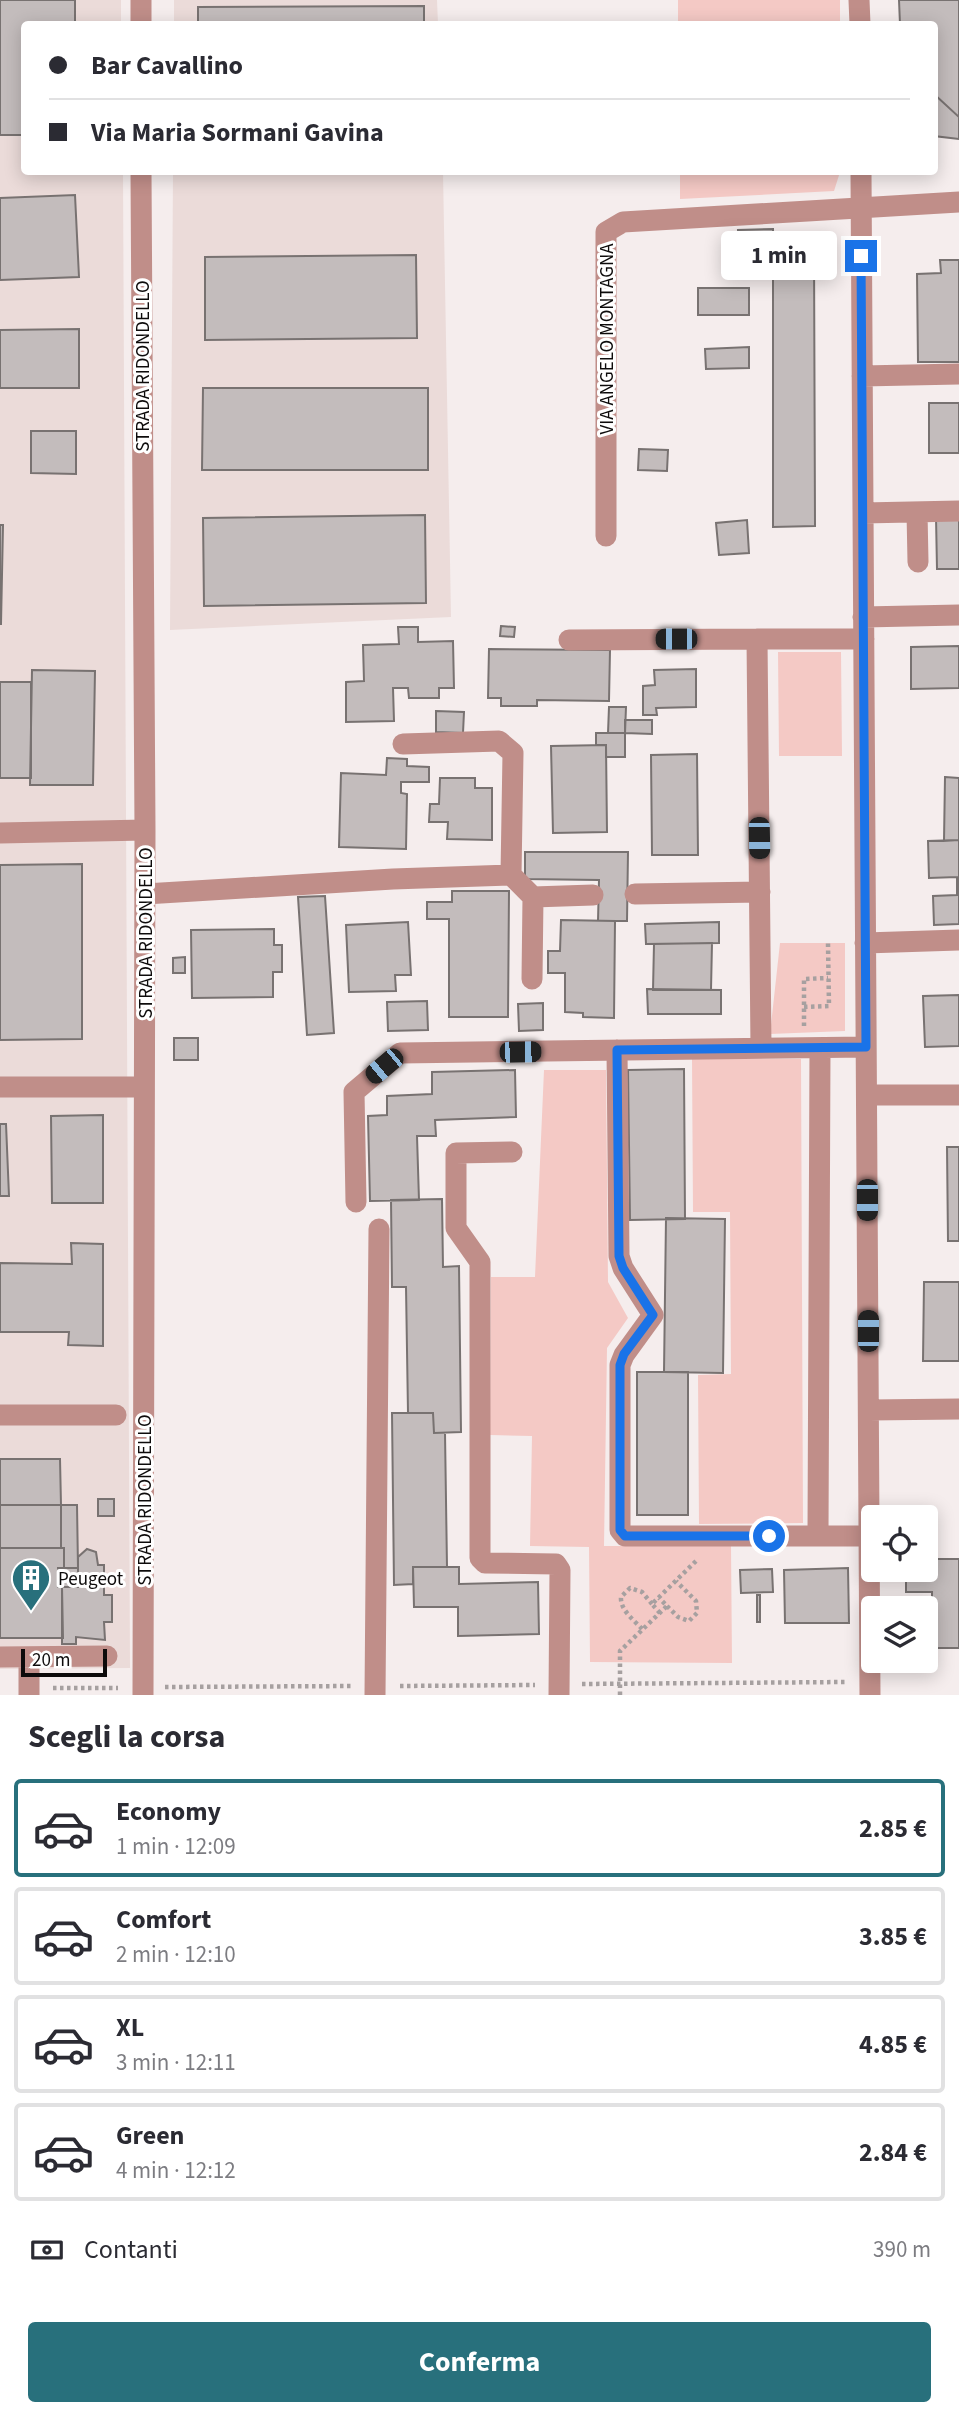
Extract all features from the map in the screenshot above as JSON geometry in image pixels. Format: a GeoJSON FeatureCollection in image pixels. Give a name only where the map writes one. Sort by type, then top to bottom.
{"type":"FeatureCollection","features":[{"type":"Feature","properties":{"kind":"street"},"geometry":{"type":"LineString","coordinates":[[141,0],[141,21]]}},
{"type":"Feature","properties":{"kind":"street"},"geometry":{"type":"LineString","coordinates":[[859,0],[860,21]]}},
{"type":"Feature","properties":{"kind":"street","name":"STRADA RIDONDELLO"},"geometry":{"type":"LineString","coordinates":[[141,175],[145,830],[144,1691]]}},
{"type":"Feature","properties":{"kind":"street"},"geometry":{"type":"LineString","coordinates":[[861,175],[870,1505]]}},
{"type":"Feature","properties":{"kind":"street"},"geometry":{"type":"LineString","coordinates":[[861,208],[959,202]]}},
{"type":"Feature","properties":{"kind":"street","name":"VIA ANGELO MONTAGNA"},"geometry":{"type":"LineString","coordinates":[[606,536],[606,232],[623,222],[861,208]]}},
{"type":"Feature","properties":{"kind":"street"},"geometry":{"type":"LineString","coordinates":[[862,376],[959,374]]}},
{"type":"Feature","properties":{"kind":"street"},"geometry":{"type":"LineString","coordinates":[[863,513],[959,511]]}},
{"type":"Feature","properties":{"kind":"street"},"geometry":{"type":"LineString","coordinates":[[917,512],[918,562]]}},
{"type":"Feature","properties":{"kind":"street"},"geometry":{"type":"LineString","coordinates":[[863,617],[959,615]]}},
{"type":"Feature","properties":{"kind":"street"},"geometry":{"type":"LineString","coordinates":[[757,639],[761,1048]]}},
{"type":"Feature","properties":{"kind":"street"},"geometry":{"type":"LineString","coordinates":[[569,640],[864,639]]}},
{"type":"Feature","properties":{"kind":"street"},"geometry":{"type":"LineString","coordinates":[[403,744],[499,741],[513,753],[511,875],[533,897],[532,979]]}},
{"type":"Feature","properties":{"kind":"street"},"geometry":{"type":"LineString","coordinates":[[0,833],[145,830]]}},
{"type":"Feature","properties":{"kind":"street"},"geometry":{"type":"LineString","coordinates":[[145,894],[393,879],[511,875]]}},
{"type":"Feature","properties":{"kind":"street"},"geometry":{"type":"LineString","coordinates":[[635,894],[760,892]]}},
{"type":"Feature","properties":{"kind":"street"},"geometry":{"type":"LineString","coordinates":[[533,897],[593,895]]}},
{"type":"Feature","properties":{"kind":"street"},"geometry":{"type":"LineString","coordinates":[[866,943],[959,940]]}},
{"type":"Feature","properties":{"kind":"street"},"geometry":{"type":"LineString","coordinates":[[355,1202],[354,1092],[400,1053],[866,1047]]}},
{"type":"Feature","properties":{"kind":"street"},"geometry":{"type":"LineString","coordinates":[[812,1048],[818,1536]]}},
{"type":"Feature","properties":{"kind":"street"},"geometry":{"type":"LineString","coordinates":[[617,1050],[619,1256],[623,1268],[653,1315],[624,1354],[620,1365],[620,1530],[625,1536],[861,1536]]}},
{"type":"Feature","properties":{"kind":"street"},"geometry":{"type":"LineString","coordinates":[[0,1087],[144,1087]]}},
{"type":"Feature","properties":{"kind":"street"},"geometry":{"type":"LineString","coordinates":[[867,1095],[959,1096]]}},
{"type":"Feature","properties":{"kind":"street"},"geometry":{"type":"LineString","coordinates":[[512,1152],[456,1153],[456,1228],[480,1262],[480,1558],[485,1563],[556,1564],[560,1570],[559,1690]]}},
{"type":"Feature","properties":{"kind":"street"},"geometry":{"type":"LineString","coordinates":[[375,1690],[379,1230]]}},
{"type":"Feature","properties":{"kind":"street"},"geometry":{"type":"LineString","coordinates":[[869,1410],[959,1409]]}},
{"type":"Feature","properties":{"kind":"street"},"geometry":{"type":"LineString","coordinates":[[0,1415],[116,1415]]}},
{"type":"Feature","properties":{"kind":"street"},"geometry":{"type":"LineString","coordinates":[[870,1582],[870,1688]]}},
{"type":"Feature","properties":{"kind":"street"},"geometry":{"type":"LineString","coordinates":[[0,1657],[107,1656]]}},
{"type":"Feature","properties":{"kind":"street"},"geometry":{"type":"LineString","coordinates":[[29,1657],[29,1692]]}},
{"type":"Feature","properties":{"kind":"path"},"geometry":{"type":"LineString","coordinates":[[804,1007],[830,1006],[828,943]]}},
{"type":"Feature","properties":{"kind":"path"},"geometry":{"type":"LineString","coordinates":[[812,1048],[804,1007],[804,979],[828,978]]}},
{"type":"Feature","properties":{"kind":"path"},"geometry":{"type":"LineString","coordinates":[[652,1604],[696,1561],[695,1536]]}},
{"type":"Feature","properties":{"kind":"path"},"geometry":{"type":"LineString","coordinates":[[659,1598],[683,1620],[689,1621],[697,1613],[696,1601],[676,1581]]}},
{"type":"Feature","properties":{"kind":"path"},"geometry":{"type":"LineString","coordinates":[[642,1629],[621,1603],[624,1591],[637,1589],[660,1613]]}},
{"type":"Feature","properties":{"kind":"path"},"geometry":{"type":"LineString","coordinates":[[620,1695],[620,1651],[667,1606]]}},
{"type":"Feature","properties":{"kind":"path"},"geometry":{"type":"LineString","coordinates":[[29,1692],[559,1690],[620,1684],[870,1688]]}},
{"type":"Feature","properties":{"kind":"shaded area"},"geometry":{"type":"Polygon","coordinates":[[[0,0],[121,0],[121,21],[21,21],[21,175],[123,175],[130,1668],[0,1669],[0,0]]]}},
{"type":"Feature","properties":{"kind":"shaded area"},"geometry":{"type":"Polygon","coordinates":[[[174,0],[437,0],[438,21],[174,21],[174,0]]]}},
{"type":"Feature","properties":{"kind":"shaded area"},"geometry":{"type":"Polygon","coordinates":[[[678,0],[840,0],[840,21],[678,21],[678,0]]]}},
{"type":"Feature","properties":{"kind":"shaded area"},"geometry":{"type":"Polygon","coordinates":[[[173,175],[443,175],[451,617],[170,630],[173,175]]]}},
{"type":"Feature","properties":{"kind":"shaded area"},"geometry":{"type":"Polygon","coordinates":[[[680,175],[839,175],[834,191],[680,199],[680,175]]]}},
{"type":"Feature","properties":{"kind":"shaded area"},"geometry":{"type":"Polygon","coordinates":[[[778,652],[841,652],[842,756],[779,756],[778,652]]]}},
{"type":"Feature","properties":{"kind":"shaded area"},"geometry":{"type":"Polygon","coordinates":[[[780,943],[845,943],[845,1031],[770,1034],[780,943]]]}},
{"type":"Feature","properties":{"kind":"shaded area"},"geometry":{"type":"Polygon","coordinates":[[[692,1059],[801,1059],[803,1523],[699,1524],[698,1375],[731,1374],[730,1212],[693,1212],[692,1059]]]}},
{"type":"Feature","properties":{"kind":"shaded area"},"geometry":{"type":"Polygon","coordinates":[[[544,1070],[606,1070],[608,1282],[628,1318],[607,1348],[604,1546],[731,1546],[732,1663],[590,1662],[589,1547],[530,1546],[532,1436],[490,1435],[491,1277],[535,1277],[544,1070]]]}},
{"type":"Feature","properties":{"kind":"building"},"geometry":{"type":"Polygon","coordinates":[[[0,0],[75,0],[75,21],[21,21],[21,135],[0,135],[0,0]]]}},
{"type":"Feature","properties":{"kind":"building"},"geometry":{"type":"Polygon","coordinates":[[[899,0],[959,0],[959,117],[938,98],[938,21],[900,21],[899,0]]]}},
{"type":"Feature","properties":{"kind":"building"},"geometry":{"type":"Polygon","coordinates":[[[424,6],[424,21],[198,21],[198,7],[424,6]]]}},
{"type":"Feature","properties":{"kind":"building"},"geometry":{"type":"Polygon","coordinates":[[[938,98],[959,117],[959,139],[938,136],[938,98]]]}},
{"type":"Feature","properties":{"kind":"building"},"geometry":{"type":"Polygon","coordinates":[[[75,195],[79,277],[0,280],[0,198],[75,195]]]}},
{"type":"Feature","properties":{"kind":"building"},"geometry":{"type":"Polygon","coordinates":[[[773,229],[773,248],[739,249],[738,230],[773,229]]]}},
{"type":"Feature","properties":{"kind":"building"},"geometry":{"type":"Polygon","coordinates":[[[773,248],[814,248],[815,526],[773,527],[773,248]]]}},
{"type":"Feature","properties":{"kind":"building"},"geometry":{"type":"Polygon","coordinates":[[[416,255],[417,338],[205,340],[205,257],[416,255]]]}},
{"type":"Feature","properties":{"kind":"building"},"geometry":{"type":"Polygon","coordinates":[[[940,260],[959,260],[959,362],[918,362],[917,274],[941,273],[940,260]]]}},
{"type":"Feature","properties":{"kind":"building"},"geometry":{"type":"Polygon","coordinates":[[[698,288],[749,288],[749,315],[698,315],[698,288]]]}},
{"type":"Feature","properties":{"kind":"building"},"geometry":{"type":"Polygon","coordinates":[[[79,329],[79,388],[0,388],[0,330],[79,329]]]}},
{"type":"Feature","properties":{"kind":"building"},"geometry":{"type":"Polygon","coordinates":[[[749,347],[749,368],[706,369],[705,349],[749,347]]]}},
{"type":"Feature","properties":{"kind":"building"},"geometry":{"type":"Polygon","coordinates":[[[203,388],[428,388],[428,470],[202,470],[203,388]]]}},
{"type":"Feature","properties":{"kind":"building"},"geometry":{"type":"Polygon","coordinates":[[[929,403],[959,403],[959,453],[929,453],[929,403]]]}},
{"type":"Feature","properties":{"kind":"building"},"geometry":{"type":"Polygon","coordinates":[[[31,431],[76,431],[76,474],[31,473],[31,431]]]}},
{"type":"Feature","properties":{"kind":"building"},"geometry":{"type":"Polygon","coordinates":[[[639,449],[668,450],[667,471],[638,470],[639,449]]]}},
{"type":"Feature","properties":{"kind":"building"},"geometry":{"type":"Polygon","coordinates":[[[425,515],[426,603],[204,606],[203,518],[425,515]]]}},
{"type":"Feature","properties":{"kind":"building"},"geometry":{"type":"Polygon","coordinates":[[[936,517],[959,517],[959,569],[937,569],[936,517]]]}},
{"type":"Feature","properties":{"kind":"building"},"geometry":{"type":"Polygon","coordinates":[[[747,520],[749,553],[719,555],[716,523],[747,520]]]}},
{"type":"Feature","properties":{"kind":"building"},"geometry":{"type":"Polygon","coordinates":[[[0,525],[3,525],[1,624],[0,624],[0,525]]]}},
{"type":"Feature","properties":{"kind":"building"},"geometry":{"type":"Polygon","coordinates":[[[501,626],[515,627],[514,637],[500,636],[501,626]]]}},
{"type":"Feature","properties":{"kind":"building"},"geometry":{"type":"Polygon","coordinates":[[[398,627],[418,627],[418,642],[453,641],[454,688],[439,688],[439,698],[409,698],[408,688],[393,688],[394,721],[346,722],[346,682],[364,681],[363,645],[399,644],[398,627]]]}},
{"type":"Feature","properties":{"kind":"building"},"geometry":{"type":"Polygon","coordinates":[[[959,646],[959,688],[911,689],[911,647],[959,646]]]}},
{"type":"Feature","properties":{"kind":"building"},"geometry":{"type":"Polygon","coordinates":[[[489,649],[610,650],[609,701],[537,700],[537,706],[501,706],[501,698],[488,698],[489,649]]]}},
{"type":"Feature","properties":{"kind":"building"},"geometry":{"type":"Polygon","coordinates":[[[696,669],[696,707],[656,708],[657,715],[643,715],[643,686],[655,685],[654,670],[696,669]]]}},
{"type":"Feature","properties":{"kind":"building"},"geometry":{"type":"Polygon","coordinates":[[[32,670],[95,671],[93,785],[30,785],[32,670]]]}},
{"type":"Feature","properties":{"kind":"building"},"geometry":{"type":"Polygon","coordinates":[[[0,682],[31,682],[31,778],[0,778],[0,682]]]}},
{"type":"Feature","properties":{"kind":"building"},"geometry":{"type":"Polygon","coordinates":[[[609,707],[626,707],[625,733],[608,733],[609,707]]]}},
{"type":"Feature","properties":{"kind":"building"},"geometry":{"type":"Polygon","coordinates":[[[436,711],[464,712],[463,733],[436,732],[436,711]]]}},
{"type":"Feature","properties":{"kind":"building"},"geometry":{"type":"Polygon","coordinates":[[[625,720],[652,720],[652,734],[625,733],[625,720]]]}},
{"type":"Feature","properties":{"kind":"building"},"geometry":{"type":"Polygon","coordinates":[[[596,733],[625,733],[625,757],[606,757],[606,745],[596,745],[596,733]]]}},
{"type":"Feature","properties":{"kind":"building"},"geometry":{"type":"Polygon","coordinates":[[[606,745],[607,832],[553,833],[551,746],[606,745]]]}},
{"type":"Feature","properties":{"kind":"building"},"geometry":{"type":"Polygon","coordinates":[[[697,754],[698,855],[652,855],[651,755],[697,754]]]}},
{"type":"Feature","properties":{"kind":"building"},"geometry":{"type":"Polygon","coordinates":[[[387,758],[407,759],[407,766],[429,767],[429,782],[401,782],[401,793],[407,794],[406,849],[339,847],[341,773],[386,775],[387,758]]]}},
{"type":"Feature","properties":{"kind":"building"},"geometry":{"type":"Polygon","coordinates":[[[945,777],[959,778],[959,840],[944,841],[945,777]]]}},
{"type":"Feature","properties":{"kind":"building"},"geometry":{"type":"Polygon","coordinates":[[[440,778],[475,778],[475,788],[492,788],[492,840],[447,839],[448,822],[429,822],[430,804],[439,804],[440,778]]]}},
{"type":"Feature","properties":{"kind":"building"},"geometry":{"type":"Polygon","coordinates":[[[959,840],[959,924],[934,925],[933,896],[957,895],[957,877],[929,878],[928,841],[959,840]]]}},
{"type":"Feature","properties":{"kind":"building"},"geometry":{"type":"Polygon","coordinates":[[[525,852],[628,852],[627,921],[598,921],[599,880],[525,879],[525,852]]]}},
{"type":"Feature","properties":{"kind":"building"},"geometry":{"type":"Polygon","coordinates":[[[82,864],[82,1039],[0,1040],[0,865],[82,864]]]}},
{"type":"Feature","properties":{"kind":"building"},"geometry":{"type":"Polygon","coordinates":[[[452,891],[509,891],[508,1017],[449,1017],[449,919],[427,919],[427,902],[452,902],[452,891]]]}},
{"type":"Feature","properties":{"kind":"building"},"geometry":{"type":"Polygon","coordinates":[[[325,896],[334,1033],[307,1035],[298,897],[325,896]]]}},
{"type":"Feature","properties":{"kind":"building"},"geometry":{"type":"Polygon","coordinates":[[[561,920],[615,921],[614,1018],[583,1017],[583,1013],[565,1012],[565,973],[548,973],[548,951],[560,951],[561,920]]]}},
{"type":"Feature","properties":{"kind":"building"},"geometry":{"type":"Polygon","coordinates":[[[408,922],[411,975],[395,975],[396,991],[349,992],[346,925],[408,922]]]}},
{"type":"Feature","properties":{"kind":"building"},"geometry":{"type":"Polygon","coordinates":[[[719,922],[719,943],[646,944],[645,924],[719,922]]]}},
{"type":"Feature","properties":{"kind":"building"},"geometry":{"type":"Polygon","coordinates":[[[274,929],[274,945],[282,945],[282,972],[273,972],[273,997],[192,998],[191,930],[274,929]]]}},
{"type":"Feature","properties":{"kind":"building"},"geometry":{"type":"Polygon","coordinates":[[[712,943],[711,990],[653,990],[654,944],[712,943]]]}},
{"type":"Feature","properties":{"kind":"building"},"geometry":{"type":"Polygon","coordinates":[[[185,957],[185,973],[173,973],[173,958],[185,957]]]}},
{"type":"Feature","properties":{"kind":"building"},"geometry":{"type":"Polygon","coordinates":[[[647,989],[721,990],[721,1014],[648,1014],[647,989]]]}},
{"type":"Feature","properties":{"kind":"building"},"geometry":{"type":"Polygon","coordinates":[[[959,995],[959,1046],[925,1047],[923,996],[959,995]]]}},
{"type":"Feature","properties":{"kind":"building"},"geometry":{"type":"Polygon","coordinates":[[[427,1001],[428,1030],[388,1031],[387,1002],[427,1001]]]}},
{"type":"Feature","properties":{"kind":"building"},"geometry":{"type":"Polygon","coordinates":[[[543,1003],[543,1030],[519,1031],[518,1004],[543,1003]]]}},
{"type":"Feature","properties":{"kind":"building"},"geometry":{"type":"Polygon","coordinates":[[[174,1038],[198,1038],[198,1060],[174,1060],[174,1038]]]}},
{"type":"Feature","properties":{"kind":"building"},"geometry":{"type":"Polygon","coordinates":[[[684,1069],[685,1219],[630,1220],[628,1070],[684,1069]]]}},
{"type":"Feature","properties":{"kind":"building"},"geometry":{"type":"Polygon","coordinates":[[[515,1070],[516,1117],[435,1120],[436,1136],[417,1136],[419,1200],[370,1201],[368,1116],[387,1115],[387,1096],[432,1094],[432,1072],[515,1070]]]}},
{"type":"Feature","properties":{"kind":"building"},"geometry":{"type":"Polygon","coordinates":[[[103,1115],[103,1203],[52,1203],[51,1116],[103,1115]]]}},
{"type":"Feature","properties":{"kind":"building"},"geometry":{"type":"Polygon","coordinates":[[[0,1124],[6,1124],[9,1196],[0,1196],[0,1124]]]}},
{"type":"Feature","properties":{"kind":"building"},"geometry":{"type":"Polygon","coordinates":[[[947,1147],[959,1147],[959,1241],[948,1241],[947,1147]]]}},
{"type":"Feature","properties":{"kind":"building"},"geometry":{"type":"Polygon","coordinates":[[[442,1199],[443,1267],[459,1266],[461,1432],[434,1433],[433,1413],[408,1413],[406,1287],[392,1287],[391,1200],[442,1199]]]}},
{"type":"Feature","properties":{"kind":"building"},"geometry":{"type":"Polygon","coordinates":[[[666,1218],[725,1219],[723,1373],[664,1372],[666,1218]]]}},
{"type":"Feature","properties":{"kind":"building"},"geometry":{"type":"Polygon","coordinates":[[[71,1243],[103,1244],[103,1346],[68,1345],[69,1332],[0,1332],[0,1263],[72,1264],[71,1243]]]}},
{"type":"Feature","properties":{"kind":"building"},"geometry":{"type":"Polygon","coordinates":[[[924,1282],[959,1282],[959,1361],[923,1361],[924,1282]]]}},
{"type":"Feature","properties":{"kind":"building"},"geometry":{"type":"Polygon","coordinates":[[[637,1372],[688,1372],[688,1515],[637,1515],[637,1372]]]}},
{"type":"Feature","properties":{"kind":"building"},"geometry":{"type":"Polygon","coordinates":[[[392,1413],[433,1413],[434,1433],[445,1433],[447,1567],[413,1567],[413,1584],[394,1585],[392,1413]]]}},
{"type":"Feature","properties":{"kind":"building"},"geometry":{"type":"Polygon","coordinates":[[[0,1459],[60,1459],[61,1505],[0,1505],[0,1459]]]}},
{"type":"Feature","properties":{"kind":"building"},"geometry":{"type":"Polygon","coordinates":[[[98,1499],[114,1499],[114,1516],[98,1516],[98,1499]]]}},
{"type":"Feature","properties":{"kind":"building"},"geometry":{"type":"Polygon","coordinates":[[[0,1505],[61,1505],[61,1548],[0,1548],[0,1505]]]}},
{"type":"Feature","properties":{"kind":"building"},"geometry":{"type":"Polygon","coordinates":[[[61,1505],[77,1505],[78,1568],[64,1568],[61,1505]]]}},
{"type":"Feature","properties":{"kind":"building","name":"Peugeot"},"geometry":{"type":"Polygon","coordinates":[[[0,1548],[64,1548],[64,1568],[58,1568],[58,1587],[62,1587],[63,1638],[0,1638],[0,1548]]]}},
{"type":"Feature","properties":{"kind":"building"},"geometry":{"type":"Polygon","coordinates":[[[87,1549],[96,1552],[98,1565],[104,1565],[104,1595],[112,1595],[112,1622],[104,1622],[105,1640],[76,1637],[76,1644],[62,1644],[62,1587],[78,1587],[78,1557],[87,1549]]]}},
{"type":"Feature","properties":{"kind":"building"},"geometry":{"type":"Polygon","coordinates":[[[938,1559],[959,1559],[959,1648],[938,1648],[938,1596],[932,1596],[932,1592],[906,1592],[906,1582],[938,1582],[938,1559]]]}},
{"type":"Feature","properties":{"kind":"building"},"geometry":{"type":"Polygon","coordinates":[[[413,1567],[459,1567],[459,1584],[538,1582],[539,1634],[458,1636],[458,1607],[414,1607],[413,1567]]]}},
{"type":"Feature","properties":{"kind":"building"},"geometry":{"type":"Polygon","coordinates":[[[58,1568],[78,1568],[78,1587],[58,1587],[58,1568]]]}},
{"type":"Feature","properties":{"kind":"building"},"geometry":{"type":"Polygon","coordinates":[[[848,1568],[849,1623],[785,1623],[784,1570],[848,1568]]]}},
{"type":"Feature","properties":{"kind":"building"},"geometry":{"type":"Polygon","coordinates":[[[772,1569],[773,1592],[741,1593],[740,1570],[772,1569]]]}},
{"type":"Feature","properties":{"kind":"building"},"geometry":{"type":"Polygon","coordinates":[[[757,1595],[760,1595],[760,1622],[757,1622],[757,1595]]]}},
{"type":"Feature","properties":{"kind":"place","name":"Peugeot"},"geometry":{"type":"Point","coordinates":[31,1612]}},
{"type":"Feature","properties":{"kind":"route"},"geometry":{"type":"LineString","coordinates":[[769,1536],[625,1536],[620,1530],[620,1365],[624,1354],[653,1315],[623,1268],[619,1256],[617,1050],[866,1047],[861,256]]}}]}
